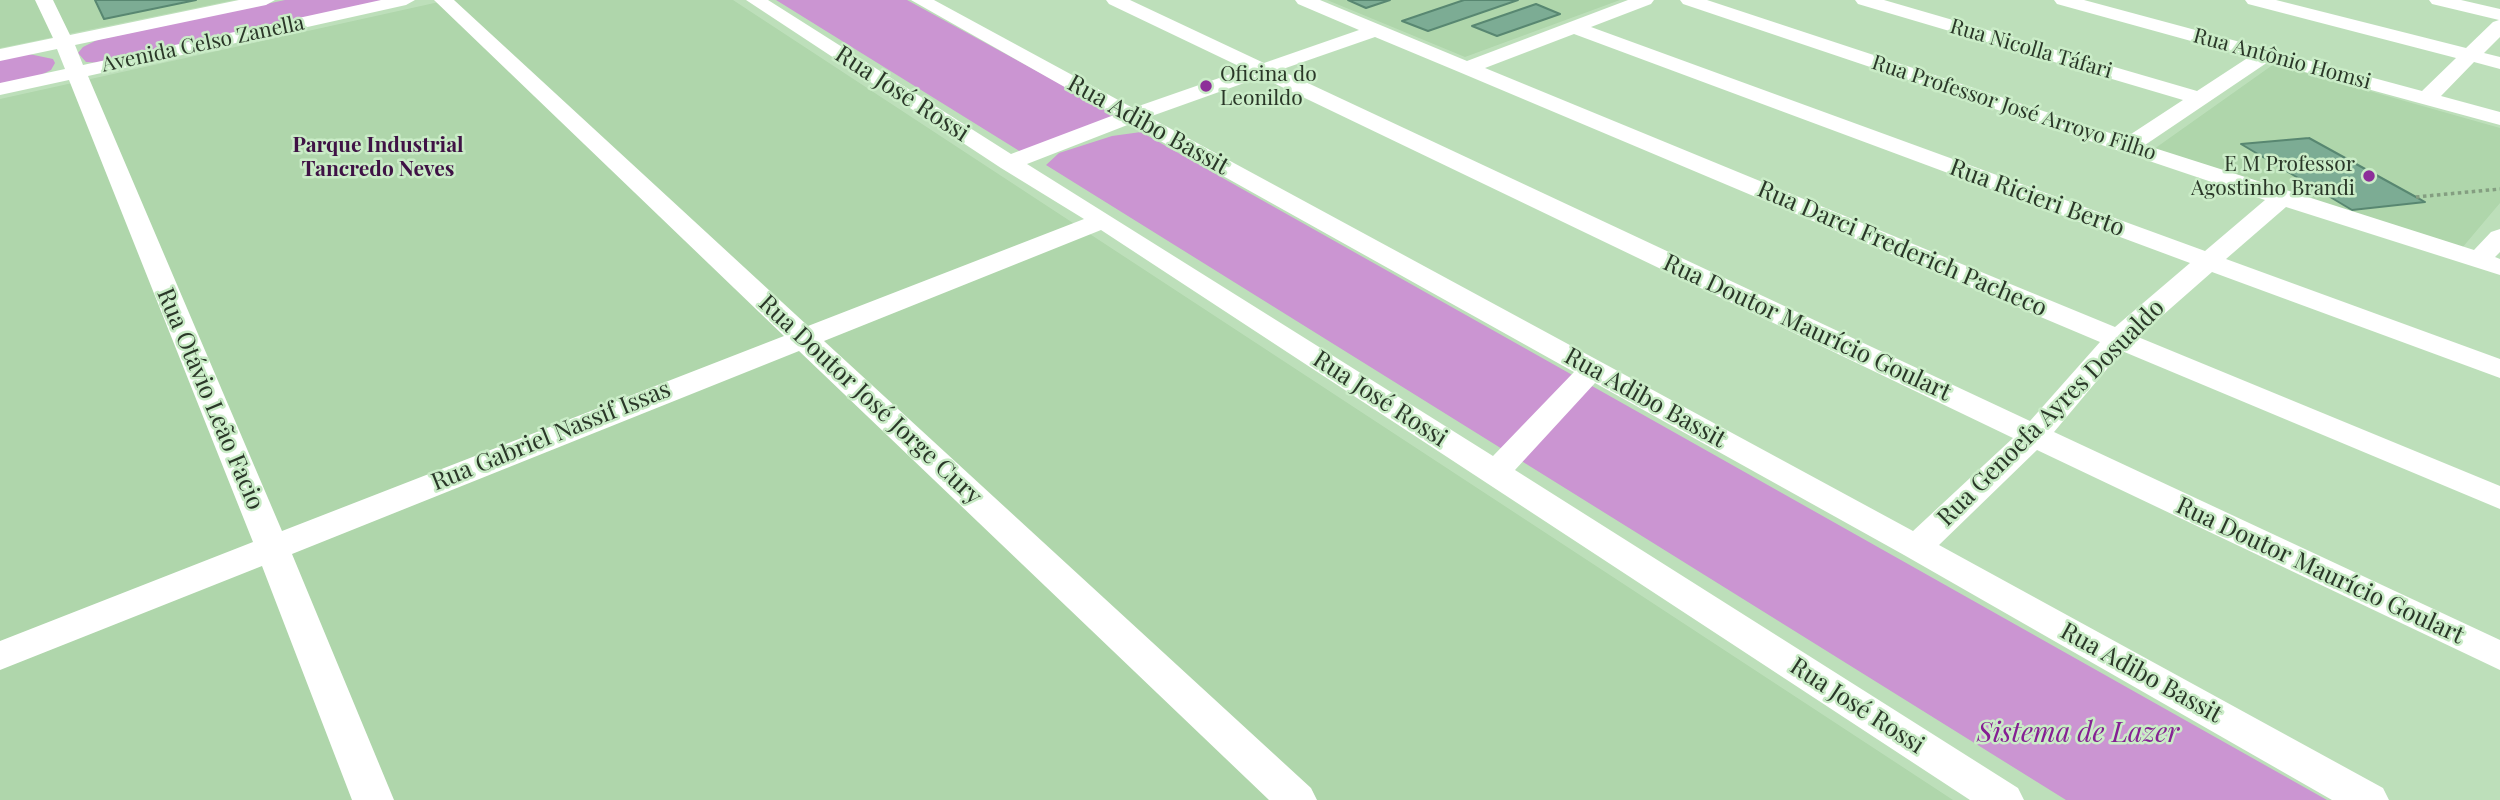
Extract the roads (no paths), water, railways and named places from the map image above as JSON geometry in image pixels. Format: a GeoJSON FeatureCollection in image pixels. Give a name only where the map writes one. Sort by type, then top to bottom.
{"type":"FeatureCollection","features":[{"type":"Feature","properties":{"kind":"street","name":"Rua Otávio Leão Facio"},"geometry":{"type":"LineString","coordinates":[[44,0],[64,42],[272,547],[373,800]]}},
{"type":"Feature","properties":{"kind":"street","name":"Avenida Celso Zanella"},"geometry":{"type":"LineString","coordinates":[[0,55],[266,0]]}},
{"type":"Feature","properties":{"kind":"street","name":"Avenida Celso Zanella"},"geometry":{"type":"LineString","coordinates":[[0,89],[407,0]]}},
{"type":"Feature","properties":{"kind":"street","name":"Rua Doutor José Jorge Cury"},"geometry":{"type":"LineString","coordinates":[[443,0],[1296,800]]}},
{"type":"Feature","properties":{"kind":"street","name":"Rua José Rossi"},"geometry":{"type":"LineString","coordinates":[[755,0],[2003,800]]}},
{"type":"Feature","properties":{"kind":"street","name":"Rua Adibo Bassit"},"geometry":{"type":"LineString","coordinates":[[920,0],[1916,547],[2368,800]]}},
{"type":"Feature","properties":{"kind":"street","name":"Rua Doutor Maurício Goulart"},"geometry":{"type":"LineString","coordinates":[[1115,0],[2500,656]]}},
{"type":"Feature","properties":{"kind":"street","name":"Rua Darci Frederich Pacheco"},"geometry":{"type":"LineString","coordinates":[[1304,0],[2500,498]]}},
{"type":"Feature","properties":{"kind":"street"},"geometry":{"type":"LineString","coordinates":[[1466,68],[1645,0]]}},
{"type":"Feature","properties":{"kind":"street","name":"Rua Professor José Arroyo Filho"},"geometry":{"type":"LineString","coordinates":[[1689,0],[2283,198],[2490,263]]}},
{"type":"Feature","properties":{"kind":"street","name":"Rua Nicolla Táfari"},"geometry":{"type":"LineString","coordinates":[[1864,0],[2199,98]]}},
{"type":"Feature","properties":{"kind":"street","name":"Rua Antônio Homsi"},"geometry":{"type":"LineString","coordinates":[[2063,0],[2500,119]]}},
{"type":"Feature","properties":{"kind":"street"},"geometry":{"type":"LineString","coordinates":[[2254,0],[2500,62]]}},
{"type":"Feature","properties":{"kind":"street"},"geometry":{"type":"LineString","coordinates":[[2438,0],[2500,15]]}},
{"type":"Feature","properties":{"kind":"street"},"geometry":{"type":"LineString","coordinates":[[2427,98],[2500,26]]}},
{"type":"Feature","properties":{"kind":"street","name":"Rua Ricieri Berto"},"geometry":{"type":"LineString","coordinates":[[1574,27],[2500,369]]}},
{"type":"Feature","properties":{"kind":"street"},"geometry":{"type":"LineString","coordinates":[[1009,163],[1131,116],[1376,30]]}},
{"type":"Feature","properties":{"kind":"street"},"geometry":{"type":"LineString","coordinates":[[2128,146],[2265,55]]}},
{"type":"Feature","properties":{"kind":"street","name":"Rua Genoefa Ayres Dosualdo"},"geometry":{"type":"LineString","coordinates":[[1916,547],[2034,435],[2118,339],[2283,198]]}},
{"type":"Feature","properties":{"kind":"street","name":"Rua Gabriel Nassif Issas"},"geometry":{"type":"LineString","coordinates":[[0,656],[1102,220]]}},
{"type":"Feature","properties":{"kind":"street"},"geometry":{"type":"LineString","coordinates":[[2490,263],[2500,237]]}},
{"type":"Feature","properties":{"kind":"street"},"geometry":{"type":"LineString","coordinates":[[1494,472],[1592,370]]}},
{"type":"Feature","properties":{"kind":"place","name":"Oficina do Leonildo"},"geometry":{"type":"Point","coordinates":[1206,86]}},
{"type":"Feature","properties":{"kind":"place","name":"E M Professor Agostinho Brandi"},"geometry":{"type":"Point","coordinates":[2369,176]}},
{"type":"Feature","properties":{"kind":"district","name":"Parque Industrial Tancredo Neves"},"geometry":{"type":"Point","coordinates":[378,157]}},
{"type":"Feature","properties":{"kind":"park label","name":"Sistema de Lazer"},"geometry":{"type":"Point","coordinates":[2078,733]}}]}
